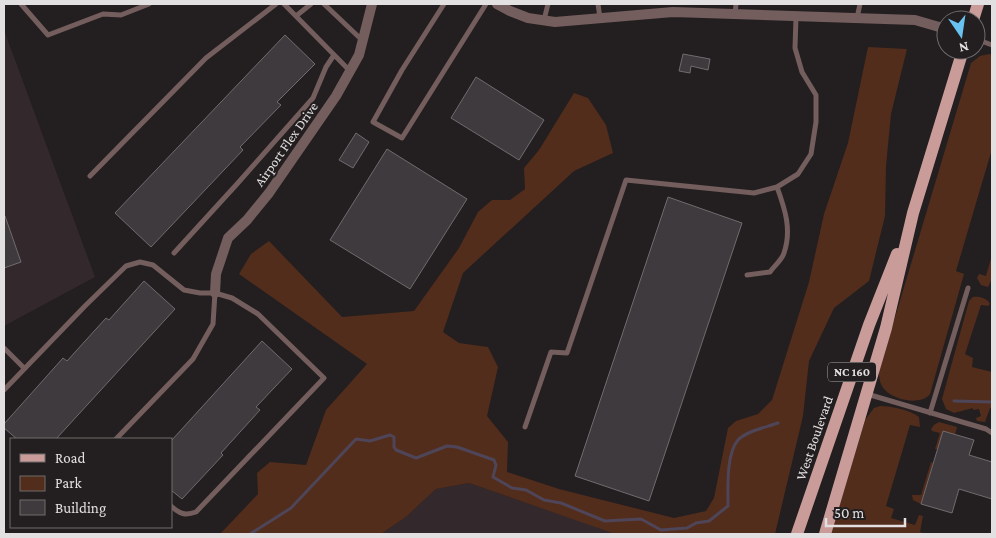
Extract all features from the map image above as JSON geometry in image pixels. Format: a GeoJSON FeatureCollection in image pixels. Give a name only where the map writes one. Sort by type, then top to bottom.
{"type":"FeatureCollection","features":[{"type":"Feature","properties":{"kind":"main road","name":"West Boulevard"},"geometry":{"type":"LineString","coordinates":[[825,534],[886,328],[913,213],[960,60]]}},
{"type":"Feature","properties":{"kind":"main road","name":"West Boulevard"},"geometry":{"type":"LineString","coordinates":[[797,534],[869,325],[913,213]]}},
{"type":"Feature","properties":{"kind":"street","name":"Airport Flex Drive"},"geometry":{"type":"LineString","coordinates":[[215,293],[216,274],[228,238],[269,193],[336,96],[359,55],[372,4]]}},
{"type":"Feature","properties":{"kind":"street"},"geometry":{"type":"LineString","coordinates":[[497,4],[528,18],[544,20],[572,21],[673,12],[915,20],[936,26]]}},
{"type":"Feature","properties":{"kind":"lane"},"geometry":{"type":"LineString","coordinates":[[21,4],[48,35],[103,14],[121,15],[149,4]]}},
{"type":"Feature","properties":{"kind":"lane"},"geometry":{"type":"LineString","coordinates":[[132,4],[132,10]]}},
{"type":"Feature","properties":{"kind":"lane"},"geometry":{"type":"LineString","coordinates":[[90,176],[206,58],[276,4]]}},
{"type":"Feature","properties":{"kind":"lane"},"geometry":{"type":"LineString","coordinates":[[284,4],[350,71]]}},
{"type":"Feature","properties":{"kind":"lane"},"geometry":{"type":"LineString","coordinates":[[296,16],[311,4]]}},
{"type":"Feature","properties":{"kind":"lane"},"geometry":{"type":"LineString","coordinates":[[324,4],[363,41]]}},
{"type":"Feature","properties":{"kind":"lane"},"geometry":{"type":"LineString","coordinates":[[444,4],[402,70],[373,122],[402,138],[486,4]]}},
{"type":"Feature","properties":{"kind":"lane"},"geometry":{"type":"LineString","coordinates":[[544,20],[548,4]]}},
{"type":"Feature","properties":{"kind":"lane"},"geometry":{"type":"LineString","coordinates":[[598,4],[600,18]]}},
{"type":"Feature","properties":{"kind":"lane"},"geometry":{"type":"LineString","coordinates":[[735,15],[736,4]]}},
{"type":"Feature","properties":{"kind":"lane"},"geometry":{"type":"LineString","coordinates":[[857,18],[860,4]]}},
{"type":"Feature","properties":{"kind":"lane"},"geometry":{"type":"LineString","coordinates":[[525,427],[551,352],[567,352],[626,180],[754,193],[777,187],[798,174],[811,154],[816,122],[816,95],[802,72],[795,48],[796,17]]}},
{"type":"Feature","properties":{"kind":"lane"},"geometry":{"type":"LineString","coordinates":[[174,253],[313,98],[326,66],[334,55]]}},
{"type":"Feature","properties":{"kind":"lane"},"geometry":{"type":"LineString","coordinates":[[747,275],[770,272],[784,254],[789,228],[777,187]]}},
{"type":"Feature","properties":{"kind":"lane"},"geometry":{"type":"LineString","coordinates":[[4,390],[126,266],[140,262],[153,265],[184,290],[215,293],[232,298],[258,314],[324,378],[196,512],[186,515],[172,507]]}},
{"type":"Feature","properties":{"kind":"lane"},"geometry":{"type":"LineString","coordinates":[[930,413],[968,288]]}},
{"type":"Feature","properties":{"kind":"lane"},"geometry":{"type":"LineString","coordinates":[[117,438],[193,359],[213,324],[215,293]]}},
{"type":"Feature","properties":{"kind":"lane"},"geometry":{"type":"LineString","coordinates":[[4,348],[24,368]]}},
{"type":"Feature","properties":{"kind":"lane"},"geometry":{"type":"LineString","coordinates":[[867,394],[986,429],[992,433]]}},
{"type":"Feature","properties":{"kind":"shaded area"},"geometry":{"type":"Polygon","coordinates":[[[4,30],[95,277],[4,326],[4,30]]]}},
{"type":"Feature","properties":{"kind":"shaded area"},"geometry":{"type":"Polygon","coordinates":[[[469,483],[615,534],[381,534],[406,517],[436,489],[469,483]]]}},
{"type":"Feature","properties":{"kind":"green space"},"geometry":{"type":"Polygon","coordinates":[[[868,47],[907,49],[891,114],[886,166],[885,216],[869,281],[834,308],[809,361],[803,416],[775,534],[615,534],[469,483],[436,489],[406,517],[381,534],[220,534],[258,494],[257,473],[270,462],[306,465],[326,410],[367,364],[239,274],[251,254],[269,241],[342,317],[414,311],[459,248],[478,212],[492,200],[510,200],[525,189],[524,168],[539,150],[574,93],[588,98],[606,125],[613,153],[574,171],[463,273],[443,332],[459,343],[488,347],[498,367],[487,416],[508,442],[507,472],[559,489],[674,518],[706,511],[714,498],[728,428],[736,421],[758,414],[772,400],[809,282],[824,214],[848,143],[868,47]]]}},
{"type":"Feature","properties":{"kind":"green space"},"geometry":{"type":"Polygon","coordinates":[[[986,55],[992,55],[992,149],[956,271],[964,274],[930,394],[920,400],[901,399],[889,394],[883,388],[879,371],[971,63],[975,60],[986,60],[986,55]]]}},
{"type":"Feature","properties":{"kind":"green space"},"geometry":{"type":"Polygon","coordinates":[[[992,255],[992,279],[988,287],[981,285],[977,278],[979,274],[986,276],[992,255]]]}},
{"type":"Feature","properties":{"kind":"green space"},"geometry":{"type":"Polygon","coordinates":[[[973,297],[983,298],[990,304],[988,306],[981,305],[965,354],[973,358],[972,367],[992,372],[992,408],[990,408],[985,422],[977,421],[976,418],[981,416],[979,409],[973,410],[973,408],[954,413],[946,409],[942,399],[969,301],[973,297]]]}},
{"type":"Feature","properties":{"kind":"green space"},"geometry":{"type":"Polygon","coordinates":[[[880,406],[901,409],[919,417],[920,427],[910,425],[886,506],[894,509],[891,518],[915,525],[919,515],[923,516],[920,532],[926,534],[831,534],[865,420],[874,408],[880,406]]]}},
{"type":"Feature","properties":{"kind":"green space"},"geometry":{"type":"Polygon","coordinates":[[[939,422],[957,427],[955,435],[943,431],[938,449],[935,449],[940,433],[931,429],[939,422]]]}},
{"type":"Feature","properties":{"kind":"green space"},"geometry":{"type":"Polygon","coordinates":[[[931,462],[933,463],[921,504],[913,500],[912,495],[921,495],[931,462]]]}},
{"type":"Feature","properties":{"kind":"building"},"geometry":{"type":"Polygon","coordinates":[[[285,35],[315,64],[277,102],[281,105],[240,147],[243,150],[151,247],[115,213],[285,35]]]}},
{"type":"Feature","properties":{"kind":"building"},"geometry":{"type":"Polygon","coordinates":[[[683,54],[710,59],[708,70],[691,66],[690,73],[679,71],[683,54]]]}},
{"type":"Feature","properties":{"kind":"building"},"geometry":{"type":"Polygon","coordinates":[[[476,77],[544,120],[519,160],[451,118],[476,77]]]}},
{"type":"Feature","properties":{"kind":"building"},"geometry":{"type":"Polygon","coordinates":[[[356,133],[369,142],[353,168],[339,160],[356,133]]]}},
{"type":"Feature","properties":{"kind":"building"},"geometry":{"type":"Polygon","coordinates":[[[387,149],[467,199],[410,289],[330,240],[387,149]]]}},
{"type":"Feature","properties":{"kind":"building"},"geometry":{"type":"Polygon","coordinates":[[[668,197],[742,223],[649,501],[575,476],[668,197]]]}},
{"type":"Feature","properties":{"kind":"building"},"geometry":{"type":"Polygon","coordinates":[[[4,217],[21,262],[4,268],[4,217]]]}},
{"type":"Feature","properties":{"kind":"building"},"geometry":{"type":"Polygon","coordinates":[[[144,281],[175,309],[57,438],[16,438],[4,428],[4,424],[63,358],[67,361],[106,318],[109,320],[144,281]]]}},
{"type":"Feature","properties":{"kind":"building"},"geometry":{"type":"Polygon","coordinates":[[[262,341],[292,369],[256,407],[260,410],[221,453],[223,455],[182,499],[172,491],[172,440],[262,341]]]}},
{"type":"Feature","properties":{"kind":"building"},"geometry":{"type":"Polygon","coordinates":[[[943,431],[974,440],[969,455],[992,462],[992,499],[959,489],[952,513],[921,504],[943,431]]]}},
{"type":"Feature","properties":{"kind":"waterway"},"geometry":{"type":"LineString","coordinates":[[954,401],[992,402]]}},
{"type":"Feature","properties":{"kind":"waterway"},"geometry":{"type":"LineString","coordinates":[[250,534],[291,508],[356,439],[370,441],[390,435],[394,437],[394,447],[396,450],[416,458],[447,446],[457,447],[494,460],[496,465],[493,477],[512,488],[526,490],[544,500],[561,503],[605,521],[641,519],[661,530],[687,528],[696,523],[709,521],[728,506],[731,454],[738,440],[751,432],[778,423]]}}]}
